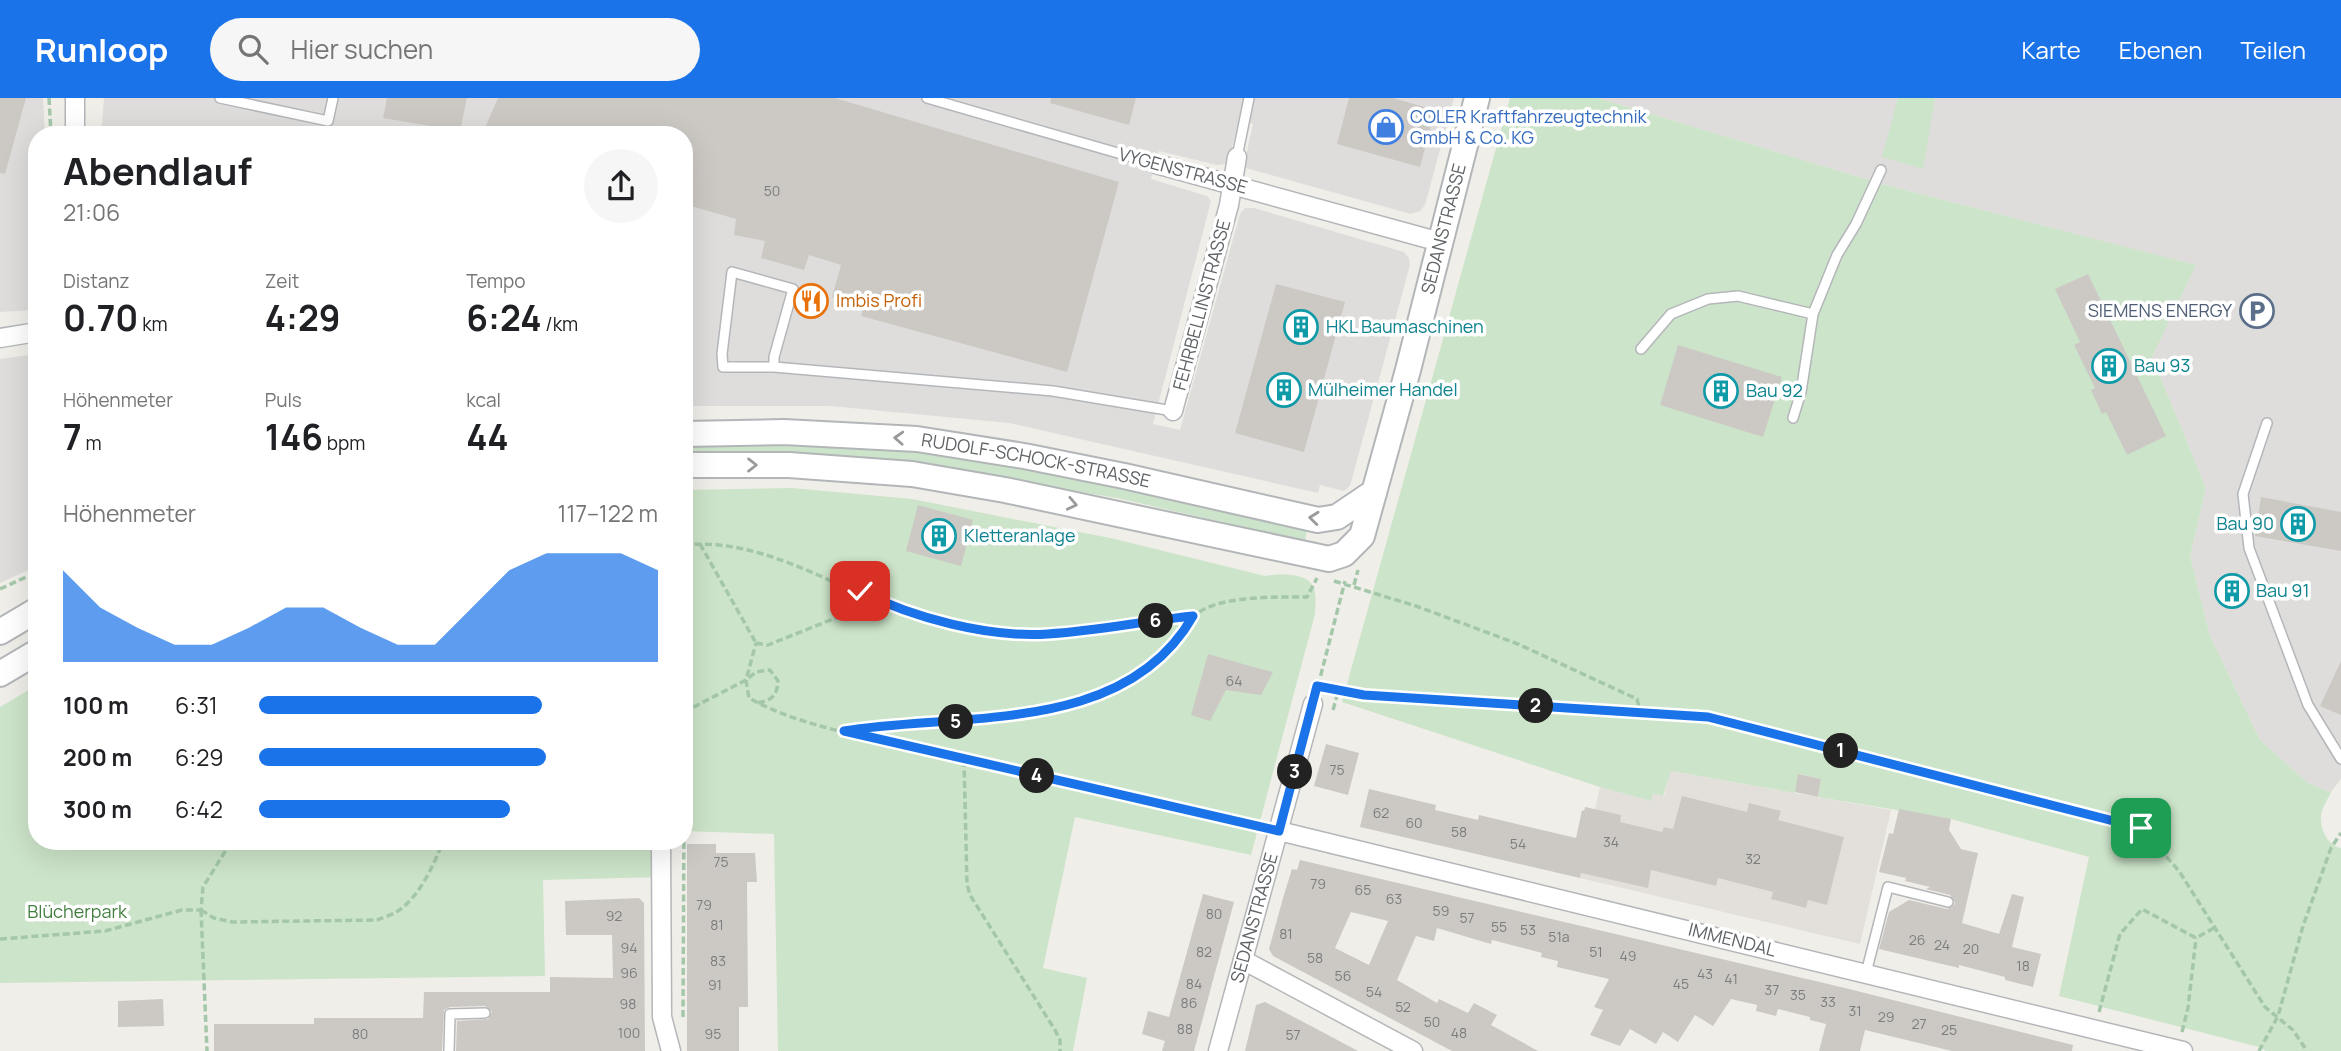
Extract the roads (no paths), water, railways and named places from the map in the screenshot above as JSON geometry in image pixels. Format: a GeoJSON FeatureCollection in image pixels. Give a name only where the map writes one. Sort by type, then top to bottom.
{"type":"FeatureCollection","features":[{"type":"Feature","properties":{"kind":"main road","name":"SEDANSTRASSE"},"geometry":{"type":"LineString","coordinates":[[1344,554],[1362,536],[1477,98]]}},
{"type":"Feature","properties":{"kind":"main road","name":"RUDOLF-SCHOCK-STRASSE"},"geometry":{"type":"LineString","coordinates":[[693,434],[785,432],[917,439],[1024,456],[1318,520],[1337,517],[1374,492]]}},
{"type":"Feature","properties":{"kind":"main road","name":"RUDOLF-SCHOCK-STRASSE"},"geometry":{"type":"LineString","coordinates":[[693,466],[789,465],[912,474],[1005,490],[1329,559],[1344,554]]}},
{"type":"Feature","properties":{"kind":"main road"},"geometry":{"type":"LineString","coordinates":[[0,632],[28,615]]}},
{"type":"Feature","properties":{"kind":"main road"},"geometry":{"type":"LineString","coordinates":[[0,674],[28,657]]}},
{"type":"Feature","properties":{"kind":"street"},"geometry":{"type":"LineString","coordinates":[[75,98],[75,126]]}},
{"type":"Feature","properties":{"kind":"street","name":"FEHRBELLINSTRASSE"},"geometry":{"type":"LineString","coordinates":[[1173,411],[1229,205],[1237,157]]}},
{"type":"Feature","properties":{"kind":"street","name":"VYGENSTRASSE"},"geometry":{"type":"LineString","coordinates":[[1156,164],[1440,242]]}},
{"type":"Feature","properties":{"kind":"street"},"geometry":{"type":"LineString","coordinates":[[0,338],[28,333]]}},
{"type":"Feature","properties":{"kind":"street","name":"SEDANSTRASSE"},"geometry":{"type":"LineString","coordinates":[[1218,1051],[1312,704]]}},
{"type":"Feature","properties":{"kind":"street","name":"IMMENDAL"},"geometry":{"type":"LineString","coordinates":[[1279,831],[2183,1051]]}},
{"type":"Feature","properties":{"kind":"street"},"geometry":{"type":"LineString","coordinates":[[659,850],[662,1017],[671,1051]]}},
{"type":"Feature","properties":{"kind":"street"},"geometry":{"type":"LineString","coordinates":[[1243,960],[1413,1051]]}},
{"type":"Feature","properties":{"kind":"lane"},"geometry":{"type":"LineString","coordinates":[[220,98],[328,121],[333,98]]}},
{"type":"Feature","properties":{"kind":"lane","name":"VYGENSTRASSE"},"geometry":{"type":"LineString","coordinates":[[927,98],[1156,164]]}},
{"type":"Feature","properties":{"kind":"lane"},"geometry":{"type":"LineString","coordinates":[[1237,157],[1249,98]]}},
{"type":"Feature","properties":{"kind":"lane"},"geometry":{"type":"LineString","coordinates":[[1793,418],[1801,393],[1813,314],[1837,255],[1856,224],[1881,170]]}},
{"type":"Feature","properties":{"kind":"lane"},"geometry":{"type":"LineString","coordinates":[[774,367],[774,357],[793,289],[732,272],[722,354],[723,367],[774,367],[1053,391],[1173,411]]}},
{"type":"Feature","properties":{"kind":"lane"},"geometry":{"type":"LineString","coordinates":[[1641,349],[1671,314],[1708,299],[1738,296],[1813,314]]}},
{"type":"Feature","properties":{"kind":"lane"},"geometry":{"type":"LineString","coordinates":[[2266,423],[2244,494],[2249,548],[2308,705],[2341,759]]}},
{"type":"Feature","properties":{"kind":"lane"},"geometry":{"type":"LineString","coordinates":[[1866,973],[1888,887],[1948,902]]}},
{"type":"Feature","properties":{"kind":"lane"},"geometry":{"type":"LineString","coordinates":[[449,1051],[450,1014],[485,1013]]}},
{"type":"Feature","properties":{"kind":"place","name":"COLER Kraftfahrzeugtechnik GmbH & Co. KG"},"geometry":{"type":"Point","coordinates":[1386,127]}},
{"type":"Feature","properties":{"kind":"place","name":"Imbis Profi"},"geometry":{"type":"Point","coordinates":[811,301]}},
{"type":"Feature","properties":{"kind":"place","name":"SIEMENS ENERGY"},"geometry":{"type":"Point","coordinates":[2257,311]}},
{"type":"Feature","properties":{"kind":"place","name":"HKL Baumaschinen"},"geometry":{"type":"Point","coordinates":[1301,327]}},
{"type":"Feature","properties":{"kind":"place","name":"Bau 93"},"geometry":{"type":"Point","coordinates":[2109,366]}},
{"type":"Feature","properties":{"kind":"place","name":"Mülheimer Handel"},"geometry":{"type":"Point","coordinates":[1284,390]}},
{"type":"Feature","properties":{"kind":"place","name":"Bau 92"},"geometry":{"type":"Point","coordinates":[1721,391]}},
{"type":"Feature","properties":{"kind":"place","name":"Bau 90"},"geometry":{"type":"Point","coordinates":[2298,524]}},
{"type":"Feature","properties":{"kind":"place","name":"Kletteranlage"},"geometry":{"type":"Point","coordinates":[939,536]}},
{"type":"Feature","properties":{"kind":"place","name":"Bau 91"},"geometry":{"type":"Point","coordinates":[2232,591]}},
{"type":"Feature","properties":{"kind":"park label","name":"Blücherpark"},"geometry":{"type":"Point","coordinates":[77,912]}}]}
